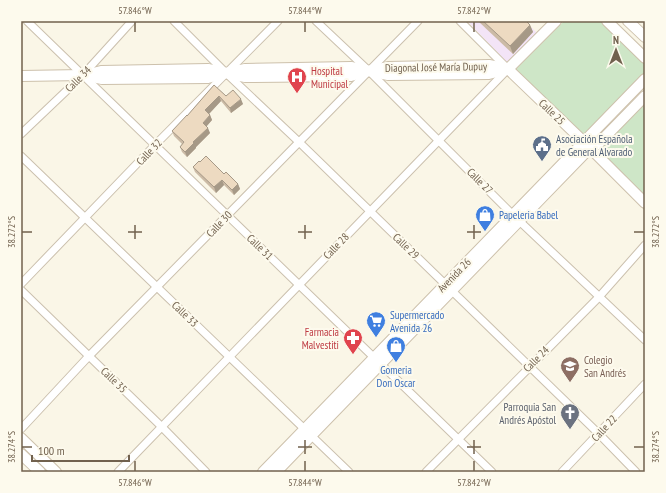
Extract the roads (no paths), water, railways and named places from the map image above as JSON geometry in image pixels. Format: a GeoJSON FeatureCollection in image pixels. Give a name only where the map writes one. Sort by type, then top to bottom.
{"type":"FeatureCollection","features":[{"type":"Feature","properties":{"kind":"main road","name":"Calle 28"},"geometry":{"type":"LineString","coordinates":[[508,69],[556,21]]}},
{"type":"Feature","properties":{"kind":"main road"},"geometry":{"type":"LineString","coordinates":[[607,21],[645,58]]}},
{"type":"Feature","properties":{"kind":"main road"},"geometry":{"type":"LineString","coordinates":[[628,21],[645,37]]}},
{"type":"Feature","properties":{"kind":"main road","name":"Diagonal José María Dupuy"},"geometry":{"type":"LineString","coordinates":[[21,76],[83,75],[101,70],[208,69],[226,73],[245,69],[351,67],[369,71],[388,66],[489,65],[508,69]]}},
{"type":"Feature","properties":{"kind":"main road","name":"Calle 25"},"geometry":{"type":"LineString","coordinates":[[508,69],[645,202]]}},
{"type":"Feature","properties":{"kind":"main road","name":"Avenida 26"},"geometry":{"type":"LineString","coordinates":[[263,472],[308,432],[588,145],[645,79]]}},
{"type":"Feature","properties":{"kind":"main road","name":"Avenida 26"},"geometry":{"type":"LineString","coordinates":[[588,145],[600,142],[645,96]]}},
{"type":"Feature","properties":{"kind":"main road","name":"Avenida 26"},"geometry":{"type":"LineString","coordinates":[[276,472],[308,432]]}},
{"type":"Feature","properties":{"kind":"main road"},"geometry":{"type":"LineString","coordinates":[[21,438],[56,472]]}},
{"type":"Feature","properties":{"kind":"main road"},"geometry":{"type":"LineString","coordinates":[[21,454],[40,472]]}},
{"type":"Feature","properties":{"kind":"street","name":"Calle 31"},"geometry":{"type":"LineString","coordinates":[[27,21],[492,472]]}},
{"type":"Feature","properties":{"kind":"street","name":"Calle 34"},"geometry":{"type":"LineString","coordinates":[[21,134],[83,75],[132,21]]}},
{"type":"Feature","properties":{"kind":"street","name":"Calle 29"},"geometry":{"type":"LineString","coordinates":[[174,21],[599,434],[636,472]]}},
{"type":"Feature","properties":{"kind":"street","name":"Calle 32"},"geometry":{"type":"LineString","coordinates":[[21,284],[155,145],[278,21]]}},
{"type":"Feature","properties":{"kind":"street","name":"Calle 27"},"geometry":{"type":"LineString","coordinates":[[316,21],[369,71],[516,218],[645,340]]}},
{"type":"Feature","properties":{"kind":"street","name":"Calle 30"},"geometry":{"type":"LineString","coordinates":[[21,429],[89,356],[418,21]]}},
{"type":"Feature","properties":{"kind":"street","name":"Calle 25"},"geometry":{"type":"LineString","coordinates":[[460,21],[508,69]]}},
{"type":"Feature","properties":{"kind":"street","name":"Calle 28"},"geometry":{"type":"LineString","coordinates":[[118,472],[508,69]]}},
{"type":"Feature","properties":{"kind":"street","name":"Calle 33"},"geometry":{"type":"LineString","coordinates":[[21,156],[349,472]]}},
{"type":"Feature","properties":{"kind":"street","name":"Calle 24"},"geometry":{"type":"LineString","coordinates":[[426,472],[529,366],[599,297],[645,245]]}},
{"type":"Feature","properties":{"kind":"street","name":"Calle 35"},"geometry":{"type":"LineString","coordinates":[[21,290],[162,427],[206,472]]}},
{"type":"Feature","properties":{"kind":"street","name":"Calle 22"},"geometry":{"type":"LineString","coordinates":[[562,472],[645,384]]}},
{"type":"Feature","properties":{"kind":"place","name":"Hospital Municipal"},"geometry":{"type":"Point","coordinates":[297,94]}},
{"type":"Feature","properties":{"kind":"place","name":"Asociación Española de General Alvarado"},"geometry":{"type":"Point","coordinates":[542,162]}},
{"type":"Feature","properties":{"kind":"place","name":"Papeleria Babel"},"geometry":{"type":"Point","coordinates":[485,232]}},
{"type":"Feature","properties":{"kind":"place","name":"Supermercado Avenida 26"},"geometry":{"type":"Point","coordinates":[376,338]}},
{"type":"Feature","properties":{"kind":"place","name":"Farmacia Malvestiti"},"geometry":{"type":"Point","coordinates":[353,355]}},
{"type":"Feature","properties":{"kind":"place","name":"Gomeria Don Oscar"},"geometry":{"type":"Point","coordinates":[396,363]}},
{"type":"Feature","properties":{"kind":"place","name":"Colegio San Andrés"},"geometry":{"type":"Point","coordinates":[570,383]}},
{"type":"Feature","properties":{"kind":"place","name":"Parroquia San Andrés Apóstol"},"geometry":{"type":"Point","coordinates":[570,430]}}]}
